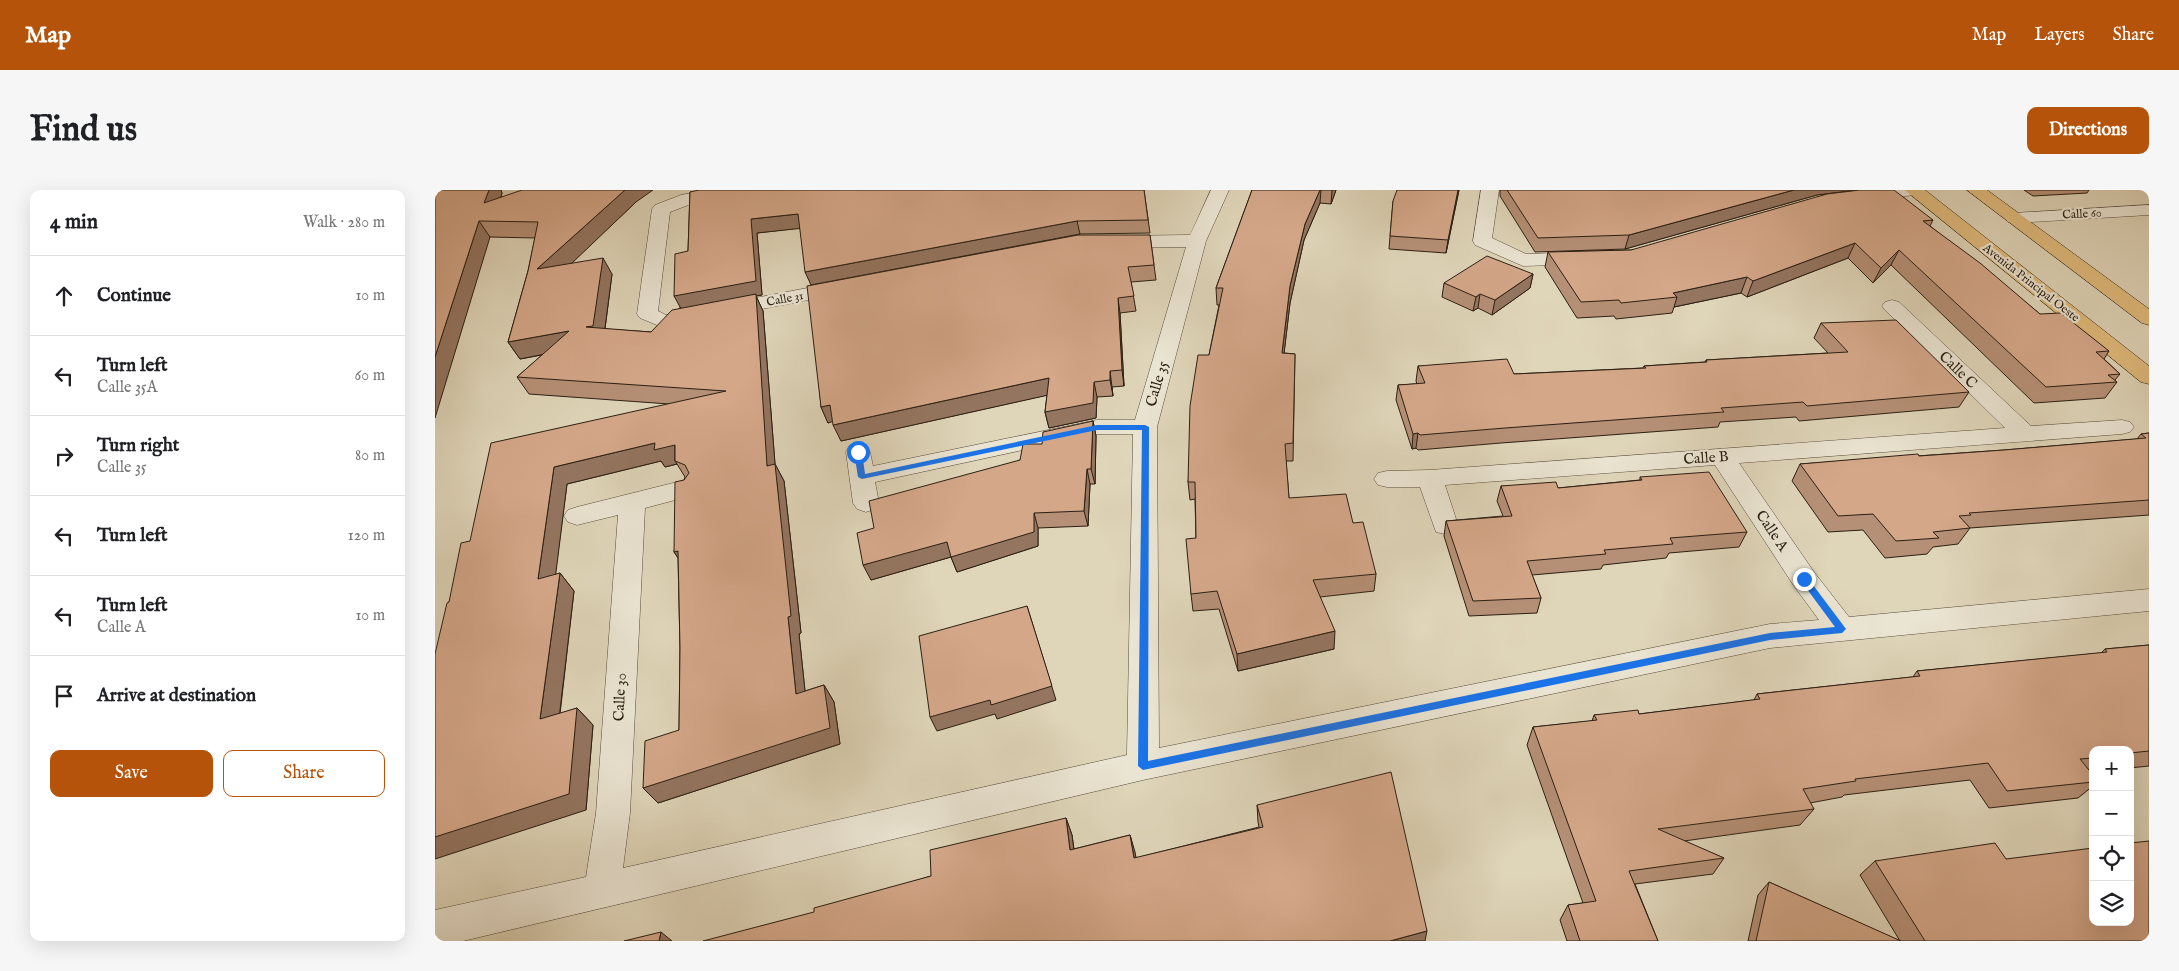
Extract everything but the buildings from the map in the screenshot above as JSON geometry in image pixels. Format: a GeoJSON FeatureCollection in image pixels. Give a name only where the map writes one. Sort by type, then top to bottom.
{"type":"FeatureCollection","features":[{"type":"Feature","properties":{"kind":"main road","name":"Avenida Principal Oeste"},"geometry":{"type":"LineString","coordinates":[[1914,190],[2149,377]]}},
{"type":"Feature","properties":{"kind":"main road"},"geometry":{"type":"LineString","coordinates":[[1969,190],[1983,195],[2149,319]]}},
{"type":"Feature","properties":{"kind":"street","name":"Calle 31"},"geometry":{"type":"LineString","coordinates":[[738,190],[687,199],[661,209],[647,314],[664,322],[857,285]]}},
{"type":"Feature","properties":{"kind":"street","name":"Calle 35"},"geometry":{"type":"LineString","coordinates":[[1143,766],[1145,427],[1197,241],[1219,190]]}},
{"type":"Feature","properties":{"kind":"street"},"geometry":{"type":"LineString","coordinates":[[1490,190],[1482,241],[1523,260],[1598,258]]}},
{"type":"Feature","properties":{"kind":"street"},"geometry":{"type":"LineString","coordinates":[[1837,200],[1914,190]]}},
{"type":"Feature","properties":{"kind":"street"},"geometry":{"type":"LineString","coordinates":[[2125,195],[2149,210]]}},
{"type":"Feature","properties":{"kind":"street","name":"Calle 60"},"geometry":{"type":"LineString","coordinates":[[2014,218],[2149,210]]}},
{"type":"Feature","properties":{"kind":"street"},"geometry":{"type":"LineString","coordinates":[[1100,242],[1197,241]]}},
{"type":"Feature","properties":{"kind":"street","name":"Calle C"},"geometry":{"type":"LineString","coordinates":[[1892,306],[2025,434]]}},
{"type":"Feature","properties":{"kind":"street","name":"Calle B"},"geometry":{"type":"LineString","coordinates":[[1387,480],[2122,426]]}},
{"type":"Feature","properties":{"kind":"street"},"geometry":{"type":"LineString","coordinates":[[862,477],[1097,428],[1145,427]]}},
{"type":"Feature","properties":{"kind":"street"},"geometry":{"type":"LineString","coordinates":[[858,452],[866,503]]}},
{"type":"Feature","properties":{"kind":"street","name":"Calle A"},"geometry":{"type":"LineString","coordinates":[[1722,456],[1804,579],[1842,629]]}},
{"type":"Feature","properties":{"kind":"street"},"geometry":{"type":"LineString","coordinates":[[1430,478],[1445,525]]}},
{"type":"Feature","properties":{"kind":"street"},"geometry":{"type":"LineString","coordinates":[[577,516],[685,489]]}},
{"type":"Feature","properties":{"kind":"street","name":"Calle 30"},"geometry":{"type":"LineString","coordinates":[[601,890],[613,813],[632,502]]}},
{"type":"Feature","properties":{"kind":"street"},"geometry":{"type":"LineString","coordinates":[[435,929],[1143,766],[1770,636],[2149,600]]}},
{"type":"Feature","properties":{"kind":"route"},"geometry":{"type":"LineString","coordinates":[[858,452],[862,477],[1097,428],[1145,427],[1143,766],[1770,636],[1842,629],[1804,579]]}}]}
